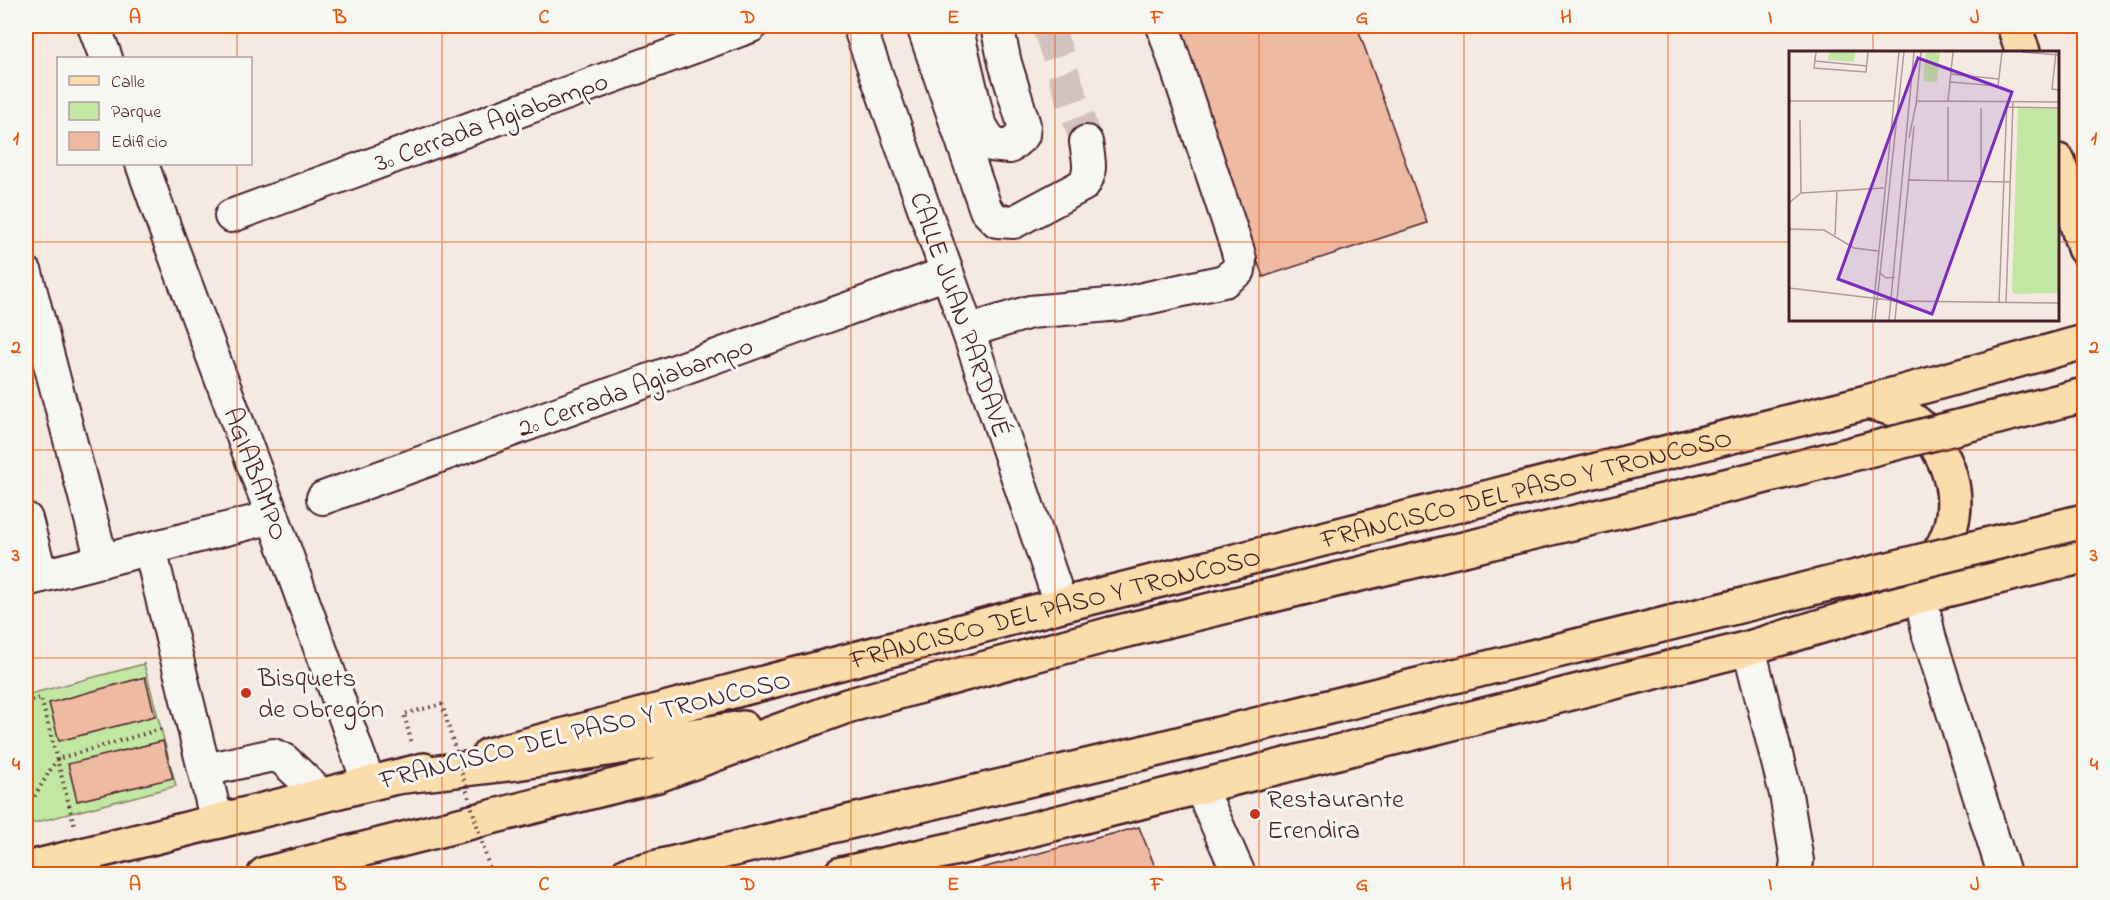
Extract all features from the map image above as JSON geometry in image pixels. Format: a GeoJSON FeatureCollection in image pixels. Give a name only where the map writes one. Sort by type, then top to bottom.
{"type":"FeatureCollection","features":[{"type":"Feature","properties":{"kind":"main road"},"geometry":{"type":"LineString","coordinates":[[2014,26],[2023,51]]}},
{"type":"Feature","properties":{"kind":"main road"},"geometry":{"type":"LineString","coordinates":[[2059,164],[2085,248]]}},
{"type":"Feature","properties":{"kind":"main road","name":"FRANCISCO DEL PASO Y TRONCOSO"},"geometry":{"type":"LineString","coordinates":[[26,869],[537,743],[1061,605],[1867,402],[2085,342]]}},
{"type":"Feature","properties":{"kind":"main road","name":"FRANCISCO DEL PASO Y TRONCOSO"},"geometry":{"type":"LineString","coordinates":[[265,874],[658,775],[847,706],[1111,634],[1722,487],[2085,395]]}},
{"type":"Feature","properties":{"kind":"main road"},"geometry":{"type":"LineString","coordinates":[[1867,402],[1885,406],[1918,425],[1942,454],[1949,472],[1953,492],[1953,513],[1949,532],[1929,567],[1921,596]]}},
{"type":"Feature","properties":{"kind":"main road"},"geometry":{"type":"LineString","coordinates":[[628,874],[1146,752],[2085,521]]}},
{"type":"Feature","properties":{"kind":"main road"},"geometry":{"type":"LineString","coordinates":[[841,874],[958,848],[1749,648],[1921,596],[2085,556]]}},
{"type":"Feature","properties":{"kind":"main road"},"geometry":{"type":"LineString","coordinates":[[383,780],[516,764],[715,733],[847,706]]}},
{"type":"Feature","properties":{"kind":"street"},"geometry":{"type":"LineString","coordinates":[[94,26],[106,57]]}},
{"type":"Feature","properties":{"kind":"street","name":"3º Cerrada Agiabampo"},"geometry":{"type":"LineString","coordinates":[[231,216],[751,26]]}},
{"type":"Feature","properties":{"kind":"street","name":"CALLE JUAN PARDAVÉ"},"geometry":{"type":"LineString","coordinates":[[859,26],[968,331],[1061,605]]}},
{"type":"Feature","properties":{"kind":"street"},"geometry":{"type":"LineString","coordinates":[[923,26],[986,210],[997,221],[1014,222],[1083,185],[1088,178],[1090,168],[1086,142]]}},
{"type":"Feature","properties":{"kind":"street"},"geometry":{"type":"LineString","coordinates":[[956,26],[979,123],[992,145],[1010,147],[1023,135],[1024,125],[1005,63],[997,26]]}},
{"type":"Feature","properties":{"kind":"street"},"geometry":{"type":"LineString","coordinates":[[968,331],[1030,312],[1120,304],[1224,281],[1239,270],[1240,259],[1237,248],[1163,26]]}},
{"type":"Feature","properties":{"kind":"street","name":"AGIABAMPO"},"geometry":{"type":"LineString","coordinates":[[142,165],[273,517],[383,780]]}},
{"type":"Feature","properties":{"kind":"street"},"geometry":{"type":"LineString","coordinates":[[26,273],[36,355],[102,561]]}},
{"type":"Feature","properties":{"kind":"street","name":"2º Cerrada Agiabampo"},"geometry":{"type":"LineString","coordinates":[[323,498],[947,273]]}},
{"type":"Feature","properties":{"kind":"street"},"geometry":{"type":"LineString","coordinates":[[26,519],[33,578],[273,517]]}},
{"type":"Feature","properties":{"kind":"street"},"geometry":{"type":"LineString","coordinates":[[150,549],[217,822]]}},
{"type":"Feature","properties":{"kind":"street"},"geometry":{"type":"LineString","coordinates":[[1921,596],[1929,636],[2004,874]]}},
{"type":"Feature","properties":{"kind":"street"},"geometry":{"type":"LineString","coordinates":[[1749,648],[1786,794],[1797,861],[1795,874]]}},
{"type":"Feature","properties":{"kind":"street"},"geometry":{"type":"LineString","coordinates":[[205,770],[273,755],[283,759],[321,795]]}},
{"type":"Feature","properties":{"kind":"street"},"geometry":{"type":"LineString","coordinates":[[1200,786],[1239,874]]}},
{"type":"Feature","properties":{"kind":"path"},"geometry":{"type":"LineString","coordinates":[[26,702],[41,698],[82,855]]}},
{"type":"Feature","properties":{"kind":"path"},"geometry":{"type":"LineString","coordinates":[[404,714],[442,704],[491,874]]}},
{"type":"Feature","properties":{"kind":"path"},"geometry":{"type":"LineString","coordinates":[[26,804],[31,802],[57,759],[166,727]]}},
{"type":"Feature","properties":{"kind":"green space"},"geometry":{"type":"Polygon","coordinates":[[[144,664],[176,786],[26,825],[26,695],[144,664]]]}},
{"type":"Feature","properties":{"kind":"building"},"geometry":{"type":"Polygon","coordinates":[[[1176,26],[1357,26],[1427,223],[1263,277],[1176,26]]]}},
{"type":"Feature","properties":{"kind":"building"},"geometry":{"type":"Polygon","coordinates":[[[145,677],[155,716],[59,741],[49,703],[145,677]]]}},
{"type":"Feature","properties":{"kind":"building"},"geometry":{"type":"Polygon","coordinates":[[[163,741],[173,778],[77,801],[68,764],[163,741]]]}},
{"type":"Feature","properties":{"kind":"building"},"geometry":{"type":"Polygon","coordinates":[[[1139,827],[1158,874],[959,874],[1139,827]]]}},
{"type":"Feature","properties":{"kind":"tunnel"},"geometry":{"type":"LineString","coordinates":[[1048,26],[1086,142]]}},
{"type":"Feature","properties":{"kind":"place","name":"Bisquets de Obregón"},"geometry":{"type":"Point","coordinates":[246,693]}},
{"type":"Feature","properties":{"kind":"place","name":"Restaurante Erendira"},"geometry":{"type":"Point","coordinates":[1255,814]}}]}
